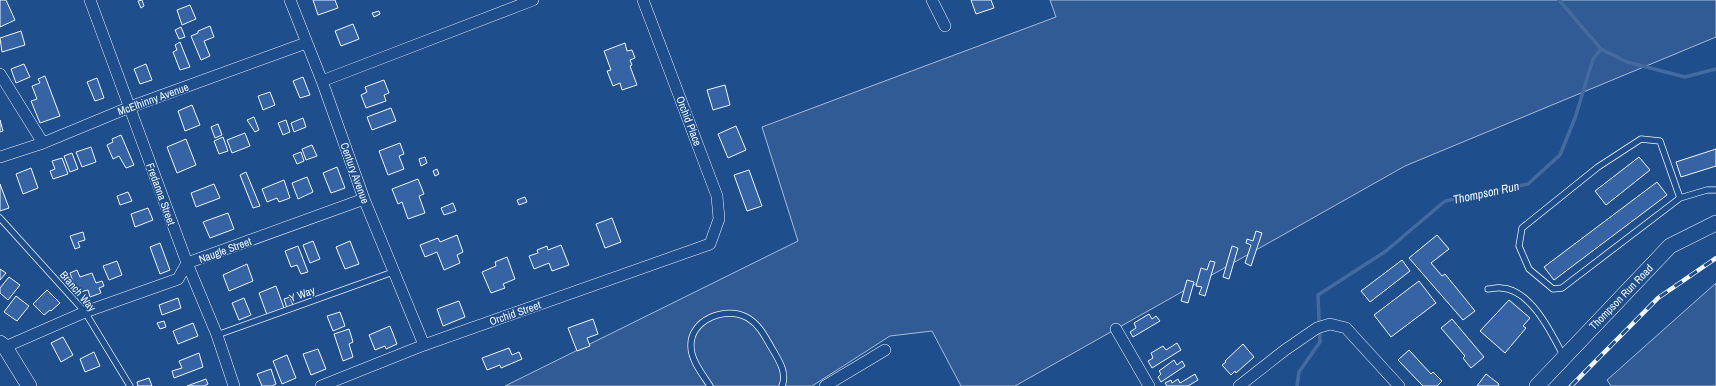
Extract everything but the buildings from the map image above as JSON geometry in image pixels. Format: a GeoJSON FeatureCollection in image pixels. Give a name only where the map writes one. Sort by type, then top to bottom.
{"type":"FeatureCollection","features":[{"type":"Feature","properties":{"kind":"street","name":"Fredanna Street"},"geometry":{"type":"LineString","coordinates":[[90,0],[187,264],[217,335],[234,386]]}},
{"type":"Feature","properties":{"kind":"street","name":"Century Avenue"},"geometry":{"type":"LineString","coordinates":[[290,0],[306,44],[322,81],[364,198],[424,345]]}},
{"type":"Feature","properties":{"kind":"street"},"geometry":{"type":"LineString","coordinates":[[322,81],[533,0]]}},
{"type":"Feature","properties":{"kind":"street","name":"Orchid Place"},"geometry":{"type":"LineString","coordinates":[[643,0],[717,196],[719,219],[710,244]]}},
{"type":"Feature","properties":{"kind":"street"},"geometry":{"type":"LineString","coordinates":[[932,0],[945,26]]}},
{"type":"Feature","properties":{"kind":"street","name":"McElhinny Avenue"},"geometry":{"type":"LineString","coordinates":[[0,157],[43,142],[130,107],[306,44]]}},
{"type":"Feature","properties":{"kind":"street"},"geometry":{"type":"LineString","coordinates":[[0,74],[43,142]]}},
{"type":"Feature","properties":{"kind":"street","name":"Naugle Street"},"geometry":{"type":"LineString","coordinates":[[2,345],[85,312],[178,279],[187,264],[364,198]]}},
{"type":"Feature","properties":{"kind":"street","name":"Thompson Run Road"},"geometry":{"type":"LineString","coordinates":[[1537,386],[1670,246],[1716,223]]}},
{"type":"Feature","properties":{"kind":"street","name":"Orchid Street"},"geometry":{"type":"LineString","coordinates":[[321,386],[424,345],[710,244]]}},
{"type":"Feature","properties":{"kind":"street"},"geometry":{"type":"LineString","coordinates":[[1239,386],[1285,350],[1317,328],[1330,324],[1346,328],[1399,386]]}},
{"type":"Feature","properties":{"kind":"street"},"geometry":{"type":"LineString","coordinates":[[1116,329],[1149,386]]}},
{"type":"Feature","properties":{"kind":"street"},"geometry":{"type":"LineString","coordinates":[[2,345],[29,386]]}},
{"type":"Feature","properties":{"kind":"street"},"geometry":{"type":"LineString","coordinates":[[825,386],[885,350]]}},
{"type":"Feature","properties":{"kind":"lane"},"geometry":{"type":"LineString","coordinates":[[1680,198],[1660,141],[1641,139],[1598,167],[1522,228],[1519,246],[1529,269],[1553,289],[1562,288],[1680,198],[1707,190],[1716,190]]}},
{"type":"Feature","properties":{"kind":"lane","name":"Branch Way"},"geometry":{"type":"LineString","coordinates":[[0,218],[85,312],[130,386]]}},
{"type":"Feature","properties":{"kind":"lane","name":"Y Way"},"geometry":{"type":"LineString","coordinates":[[217,335],[393,272]]}},
{"type":"Feature","properties":{"kind":"lane"},"geometry":{"type":"LineString","coordinates":[[1488,289],[1502,288],[1516,292],[1525,299],[1544,321],[1564,357]]}},
{"type":"Feature","properties":{"kind":"lane"},"geometry":{"type":"LineString","coordinates":[[710,386],[692,354],[691,340],[693,333],[702,323],[714,316],[724,313],[742,315],[758,326],[781,364],[784,377],[782,386]]}},
{"type":"Feature","properties":{"kind":"shaded area"},"geometry":{"type":"Polygon","coordinates":[[[1050,0],[1716,0],[1716,37],[1405,166],[1015,386],[961,386],[932,331],[890,336],[812,386],[505,386],[798,241],[762,127],[1056,17],[1050,0]]]}},
{"type":"Feature","properties":{"kind":"shaded area"},"geometry":{"type":"Polygon","coordinates":[[[1716,283],[1716,386],[1611,386],[1607,380],[1716,283]]]}},
{"type":"Feature","properties":{"kind":"waterway"},"geometry":{"type":"LineString","coordinates":[[1559,0],[1601,49]]}},
{"type":"Feature","properties":{"kind":"waterway","name":"Thompson Run"},"geometry":{"type":"LineString","coordinates":[[1297,386],[1299,372],[1320,342],[1318,295],[1386,251],[1445,201],[1528,184],[1560,155],[1575,118],[1593,59],[1601,49],[1627,62],[1685,77],[1716,69]]}},
{"type":"Feature","properties":{"kind":"railway"},"geometry":{"type":"LineString","coordinates":[[1571,386],[1658,298],[1716,258]]}}]}
